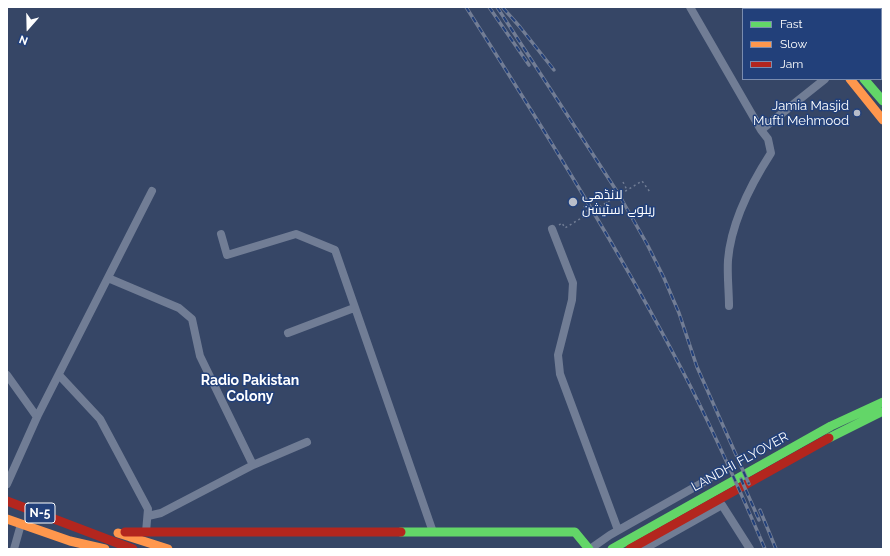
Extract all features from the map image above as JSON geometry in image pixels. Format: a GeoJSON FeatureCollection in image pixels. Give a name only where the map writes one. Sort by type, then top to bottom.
{"type":"FeatureCollection","features":[{"type":"Feature","properties":{"kind":"main road"},"geometry":{"type":"LineString","coordinates":[[851,80],[883,120]]}},
{"type":"Feature","properties":{"kind":"main road"},"geometry":{"type":"LineString","coordinates":[[865,80],[883,101]]}},
{"type":"Feature","properties":{"kind":"main road","name":"LANDHI FLYOVER"},"geometry":{"type":"LineString","coordinates":[[612,549],[824,430],[883,402]]}},
{"type":"Feature","properties":{"kind":"main road","name":"LANDHI FLYOVER"},"geometry":{"type":"LineString","coordinates":[[630,549],[828,439],[883,411]]}},
{"type":"Feature","properties":{"kind":"main road","name":"N-5"},"geometry":{"type":"LineString","coordinates":[[7,501],[74,525],[133,549]]}},
{"type":"Feature","properties":{"kind":"main road","name":"N-5"},"geometry":{"type":"LineString","coordinates":[[7,519],[73,544],[105,549]]}},
{"type":"Feature","properties":{"kind":"main road"},"geometry":{"type":"LineString","coordinates":[[74,525],[114,532],[168,549]]}},
{"type":"Feature","properties":{"kind":"main road"},"geometry":{"type":"LineString","coordinates":[[114,532],[575,532],[590,549]]}},
{"type":"Feature","properties":{"kind":"main road"},"geometry":{"type":"LineString","coordinates":[[73,544],[90,549]]}},
{"type":"Feature","properties":{"kind":"street"},"geometry":{"type":"LineString","coordinates":[[690,7],[761,130],[768,139],[771,153],[738,214],[728,260],[729,306]]}},
{"type":"Feature","properties":{"kind":"street"},"geometry":{"type":"LineString","coordinates":[[761,130],[824,80]]}},
{"type":"Feature","properties":{"kind":"street"},"geometry":{"type":"LineString","coordinates":[[7,484],[37,417],[152,191]]}},
{"type":"Feature","properties":{"kind":"street"},"geometry":{"type":"LineString","coordinates":[[552,229],[573,283],[572,300],[558,355],[560,374],[618,530]]}},
{"type":"Feature","properties":{"kind":"street"},"geometry":{"type":"LineString","coordinates":[[221,234],[226,255],[296,234],[335,250],[433,532]]}},
{"type":"Feature","properties":{"kind":"street"},"geometry":{"type":"LineString","coordinates":[[108,278],[178,308],[192,319],[200,356],[253,466]]}},
{"type":"Feature","properties":{"kind":"street"},"geometry":{"type":"LineString","coordinates":[[288,333],[354,308]]}},
{"type":"Feature","properties":{"kind":"street"},"geometry":{"type":"LineString","coordinates":[[7,374],[37,417]]}},
{"type":"Feature","properties":{"kind":"street"},"geometry":{"type":"LineString","coordinates":[[59,375],[100,419],[148,509],[146,532]]}},
{"type":"Feature","properties":{"kind":"street"},"geometry":{"type":"LineString","coordinates":[[148,516],[161,513],[253,466],[307,442]]}},
{"type":"Feature","properties":{"kind":"street"},"geometry":{"type":"LineString","coordinates":[[590,549],[618,530],[709,479]]}},
{"type":"Feature","properties":{"kind":"street"},"geometry":{"type":"LineString","coordinates":[[644,549],[722,505],[750,549]]}},
{"type":"Feature","properties":{"kind":"street"},"geometry":{"type":"LineString","coordinates":[[14,549],[21,524]]}},
{"type":"Feature","properties":{"kind":"path"},"geometry":{"type":"LineString","coordinates":[[562,223],[565,228],[642,181],[650,192]]}},
{"type":"Feature","properties":{"kind":"path"},"geometry":{"type":"LineString","coordinates":[[623,182],[627,190]]}},
{"type":"Feature","properties":{"kind":"path"},"geometry":{"type":"LineString","coordinates":[[602,193],[607,203]]}},
{"type":"Feature","properties":{"kind":"path"},"geometry":{"type":"LineString","coordinates":[[584,206],[589,214]]}},
{"type":"Feature","properties":{"kind":"railway"},"geometry":{"type":"LineString","coordinates":[[466,7],[577,185],[631,276],[692,390],[735,480],[765,549]]}},
{"type":"Feature","properties":{"kind":"railway"},"geometry":{"type":"LineString","coordinates":[[489,7],[529,65]]}},
{"type":"Feature","properties":{"kind":"railway"},"geometry":{"type":"LineString","coordinates":[[497,7],[618,193],[647,244],[679,313],[697,367],[749,484]]}},
{"type":"Feature","properties":{"kind":"railway"},"geometry":{"type":"LineString","coordinates":[[503,8],[554,70]]}},
{"type":"Feature","properties":{"kind":"railway"},"geometry":{"type":"LineString","coordinates":[[741,479],[759,520]]}},
{"type":"Feature","properties":{"kind":"railway"},"geometry":{"type":"LineString","coordinates":[[760,510],[776,549]]}},
{"type":"Feature","properties":{"kind":"traffic: fast"},"geometry":{"type":"LineString","coordinates":[[865,80],[883,101]]}},
{"type":"Feature","properties":{"kind":"traffic: fast"},"geometry":{"type":"LineString","coordinates":[[612,549],[831,426],[883,402]]}},
{"type":"Feature","properties":{"kind":"traffic: fast"},"geometry":{"type":"LineString","coordinates":[[829,438],[881,412]]}},
{"type":"Feature","properties":{"kind":"traffic: fast"},"geometry":{"type":"LineString","coordinates":[[401,532],[575,532],[589,549]]}},
{"type":"Feature","properties":{"kind":"traffic: slow"},"geometry":{"type":"LineString","coordinates":[[851,80],[883,120]]}},
{"type":"Feature","properties":{"kind":"traffic: slow"},"geometry":{"type":"LineString","coordinates":[[7,519],[70,541],[105,549]]}},
{"type":"Feature","properties":{"kind":"traffic: slow"},"geometry":{"type":"LineString","coordinates":[[118,533],[168,549]]}},
{"type":"Feature","properties":{"kind":"traffic: jam"},"geometry":{"type":"LineString","coordinates":[[630,549],[829,438]]}},
{"type":"Feature","properties":{"kind":"traffic: jam"},"geometry":{"type":"LineString","coordinates":[[7,501],[133,549]]}},
{"type":"Feature","properties":{"kind":"traffic: jam"},"geometry":{"type":"LineString","coordinates":[[125,532],[401,532]]}},
{"type":"Feature","properties":{"kind":"place","name":"Jamia Masjid Mufti Mehmood"},"geometry":{"type":"Point","coordinates":[857,113]}},
{"type":"Feature","properties":{"kind":"place","name":"لانڈھی ریلوے اسٹیشن"},"geometry":{"type":"Point","coordinates":[573,202]}},
{"type":"Feature","properties":{"kind":"district","name":"Radio Pakistan Colony"},"geometry":{"type":"Point","coordinates":[250,390]}}]}
